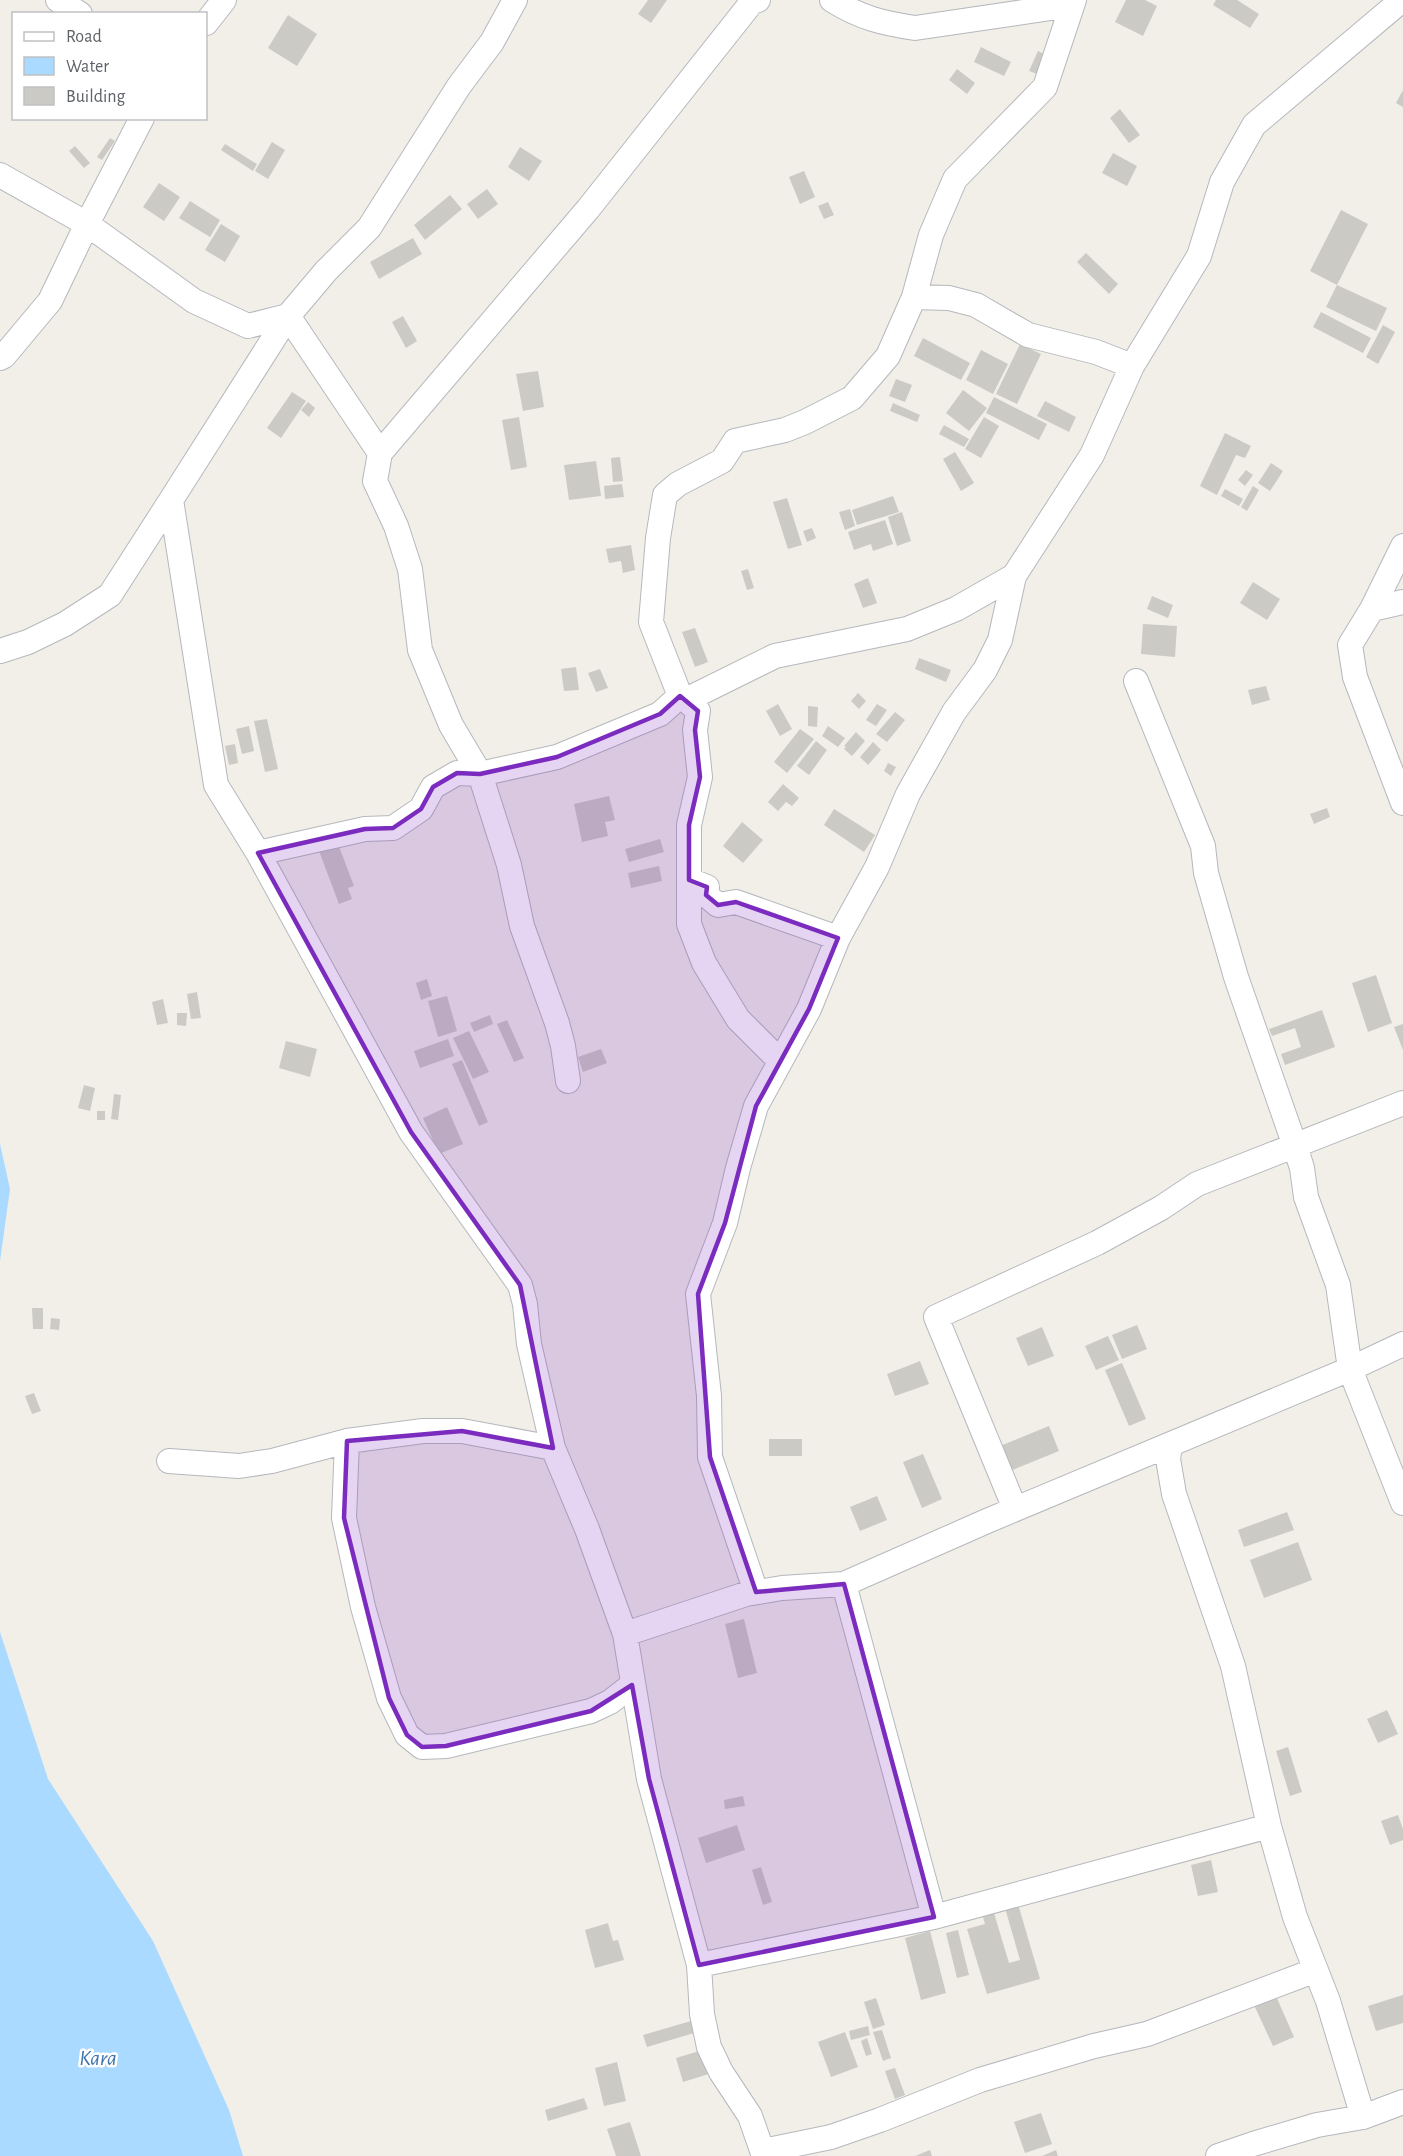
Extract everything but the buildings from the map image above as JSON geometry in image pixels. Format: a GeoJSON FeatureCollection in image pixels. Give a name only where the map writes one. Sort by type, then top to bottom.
{"type":"FeatureCollection","features":[{"type":"Feature","properties":{"kind":"street"},"geometry":{"type":"LineString","coordinates":[[58,0],[77,12]]}},
{"type":"Feature","properties":{"kind":"street"},"geometry":{"type":"LineString","coordinates":[[207,22],[224,0]]}},
{"type":"Feature","properties":{"kind":"street"},"geometry":{"type":"LineString","coordinates":[[0,651],[28,642],[56,629],[110,595],[288,316],[326,271],[369,228],[459,86],[492,42],[515,0]]}},
{"type":"Feature","properties":{"kind":"street"},"geometry":{"type":"LineString","coordinates":[[568,1081],[557,1023],[522,926],[509,865],[480,774],[451,725],[420,650],[410,569],[396,526],[375,481],[380,453],[588,209],[752,2],[758,0]]}},
{"type":"Feature","properties":{"kind":"street"},"geometry":{"type":"LineString","coordinates":[[783,1055],[772,1053],[738,1019],[704,963],[689,924],[688,825],[700,777],[695,730],[698,711],[683,698],[651,622],[658,538],[665,495],[678,484],[722,461],[735,441],[785,430],[852,398],[888,356],[914,297],[931,235],[955,179],[1045,87],[1073,2],[915,28],[854,14],[832,0]]}},
{"type":"Feature","properties":{"kind":"street"},"geometry":{"type":"LineString","coordinates":[[756,1592],[710,1457],[709,1396],[698,1294],[725,1223],[756,1106],[809,1009],[838,938],[877,867],[908,794],[954,712],[985,670],[1000,640],[1014,576],[1092,455],[1132,366],[1199,256],[1222,182],[1254,124],[1402,0]]}},
{"type":"Feature","properties":{"kind":"street"},"geometry":{"type":"LineString","coordinates":[[0,358],[50,301],[141,120]]}},
{"type":"Feature","properties":{"kind":"street"},"geometry":{"type":"LineString","coordinates":[[0,175],[87,224],[194,301],[248,326],[288,316]]}},
{"type":"Feature","properties":{"kind":"street"},"geometry":{"type":"LineString","coordinates":[[914,297],[949,298],[976,305],[1028,335],[1096,352],[1132,366]]}},
{"type":"Feature","properties":{"kind":"street"},"geometry":{"type":"LineString","coordinates":[[288,316],[380,453]]}},
{"type":"Feature","properties":{"kind":"street"},"geometry":{"type":"LineString","coordinates":[[171,500],[216,785],[258,853],[411,1132],[520,1285],[525,1304],[529,1344],[553,1448],[587,1530],[625,1634],[649,1779],[699,1965],[702,2014],[709,2047],[721,2072],[750,2116],[763,2154],[831,2137],[980,2080],[1094,2046],[1147,2034],[1316,1970]]}},
{"type":"Feature","properties":{"kind":"street"},"geometry":{"type":"LineString","coordinates":[[1403,546],[1372,609],[1350,645],[1355,677],[1403,803]]}},
{"type":"Feature","properties":{"kind":"street"},"geometry":{"type":"LineString","coordinates":[[258,853],[365,829],[393,828],[422,809],[433,787],[457,772],[480,774],[557,757],[660,714],[683,698],[775,656],[907,629],[956,609],[1014,576]]}},
{"type":"Feature","properties":{"kind":"street"},"geometry":{"type":"LineString","coordinates":[[1372,609],[1403,603]]}},
{"type":"Feature","properties":{"kind":"street"},"geometry":{"type":"LineString","coordinates":[[1136,681],[1203,846],[1206,873],[1236,977],[1295,1146],[1302,1168],[1306,1197],[1338,1285],[1350,1369],[1403,1503]]}},
{"type":"Feature","properties":{"kind":"street"},"geometry":{"type":"LineString","coordinates":[[689,880],[706,887],[706,895],[718,905],[735,902],[838,938]]}},
{"type":"Feature","properties":{"kind":"street"},"geometry":{"type":"LineString","coordinates":[[1015,1509],[936,1317],[1097,1243],[1161,1208],[1197,1184],[1403,1104]]}},
{"type":"Feature","properties":{"kind":"street"},"geometry":{"type":"LineString","coordinates":[[625,1634],[746,1594],[844,1584],[1015,1509],[1350,1369],[1403,1344]]}},
{"type":"Feature","properties":{"kind":"street"},"geometry":{"type":"LineString","coordinates":[[169,1461],[239,1466],[273,1461],[347,1440],[423,1431],[462,1431],[553,1448]]}},
{"type":"Feature","properties":{"kind":"street"},"geometry":{"type":"LineString","coordinates":[[347,1440],[344,1518],[363,1607],[389,1698],[407,1735],[422,1746],[446,1746],[519,1730],[591,1711],[632,1685]]}},
{"type":"Feature","properties":{"kind":"street"},"geometry":{"type":"LineString","coordinates":[[1170,1445],[1168,1459],[1174,1494],[1233,1666],[1269,1826],[1294,1917],[1328,2001],[1362,2117]]}},
{"type":"Feature","properties":{"kind":"street"},"geometry":{"type":"LineString","coordinates":[[844,1584],[934,1917]]}},
{"type":"Feature","properties":{"kind":"street"},"geometry":{"type":"LineString","coordinates":[[699,1965],[934,1917],[1269,1826]]}},
{"type":"Feature","properties":{"kind":"street"},"geometry":{"type":"LineString","coordinates":[[1218,2156],[1251,2150],[1317,2125],[1362,2117],[1403,2102]]}},
{"type":"Feature","properties":{"kind":"highlighted area"},"geometry":{"type":"Polygon","coordinates":[[[680,696],[698,711],[695,730],[700,777],[689,825],[689,880],[707,887],[706,895],[718,905],[736,902],[838,938],[809,1009],[756,1106],[725,1223],[698,1294],[710,1457],[756,1592],[844,1584],[934,1917],[699,1965],[649,1779],[632,1685],[591,1711],[446,1746],[422,1747],[407,1735],[389,1698],[344,1518],[347,1441],[462,1431],[553,1448],[520,1285],[411,1132],[258,853],[365,829],[393,828],[421,809],[433,787],[457,773],[480,774],[557,757],[660,714],[680,696]]]}},
{"type":"Feature","properties":{"kind":"water"},"geometry":{"type":"Polygon","coordinates":[[[0,1144],[10,1189],[0,1261],[0,1144]]]}},
{"type":"Feature","properties":{"kind":"water","name":"Kara"},"geometry":{"type":"Polygon","coordinates":[[[0,1632],[48,1779],[153,1941],[229,2110],[243,2156],[0,2156],[0,1632]]]}}]}
